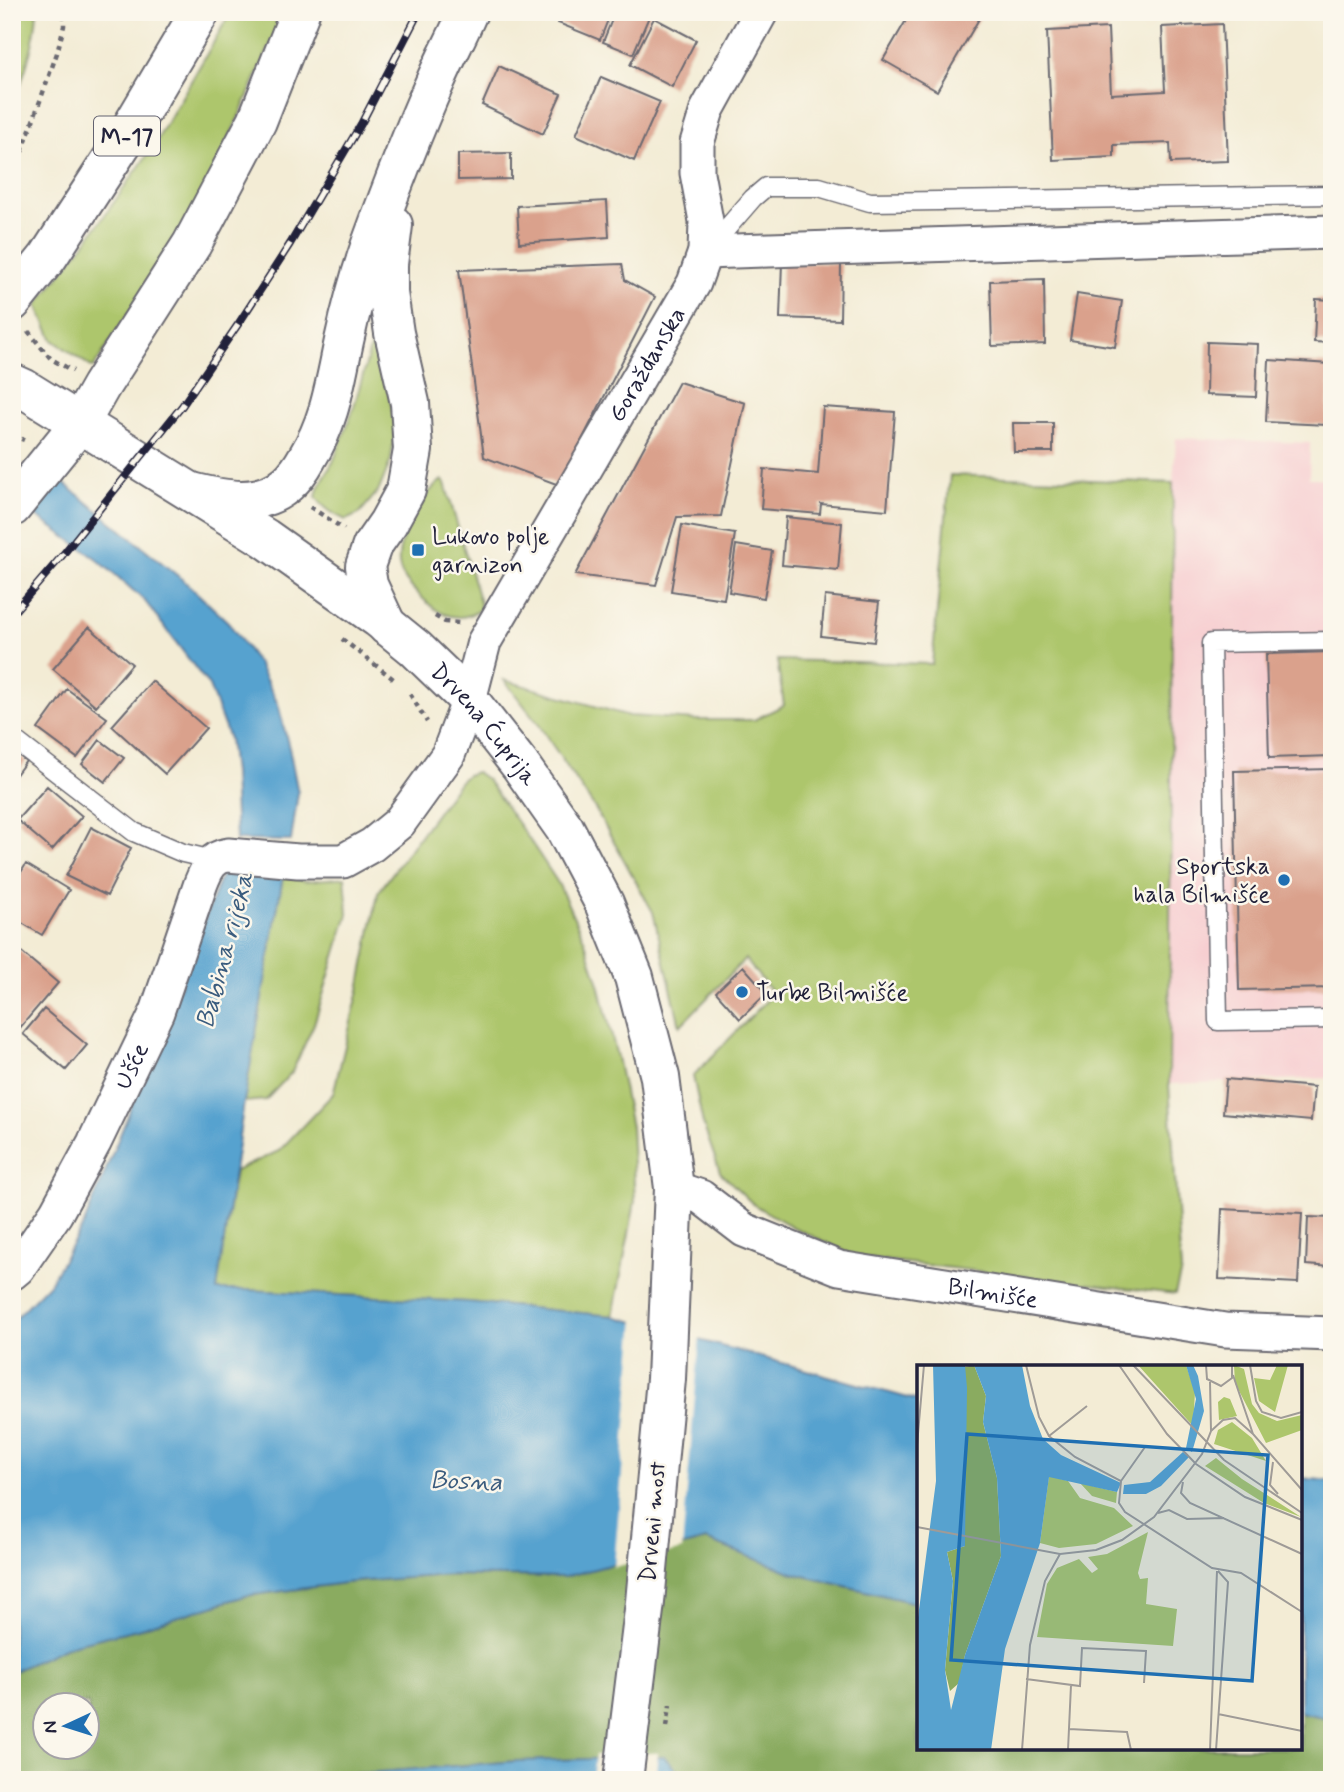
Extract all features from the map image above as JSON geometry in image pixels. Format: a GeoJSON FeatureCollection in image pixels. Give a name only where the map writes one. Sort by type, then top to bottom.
{"type":"FeatureCollection","features":[{"type":"Feature","properties":{"kind":"main road","name":"M-17"},"geometry":{"type":"LineString","coordinates":[[19,315],[48,257],[121,145],[200,12]]}},
{"type":"Feature","properties":{"kind":"main road"},"geometry":{"type":"LineString","coordinates":[[12,507],[80,423],[192,244],[257,121],[300,12]]}},
{"type":"Feature","properties":{"kind":"main road"},"geometry":{"type":"LineString","coordinates":[[192,492],[220,499],[262,498],[279,491],[290,482],[316,444],[330,410],[360,276],[435,82],[468,12]]}},
{"type":"Feature","properties":{"kind":"main road"},"geometry":{"type":"LineString","coordinates":[[387,626],[368,585],[365,566],[372,546],[406,490],[413,450],[410,403],[388,293],[388,264],[399,171]]}},
{"type":"Feature","properties":{"kind":"main road","name":"Drvena Ćuprija"},"geometry":{"type":"LineString","coordinates":[[12,383],[265,538],[387,626],[469,701],[520,765],[565,828],[604,903],[634,977],[660,1077],[674,1188],[671,1263]]}},
{"type":"Feature","properties":{"kind":"main road","name":"Drveni most"},"geometry":{"type":"LineString","coordinates":[[624,1780],[645,1602],[666,1379],[671,1263]]}},
{"type":"Feature","properties":{"kind":"street","name":"Goraždanska"},"geometry":{"type":"LineString","coordinates":[[221,857],[298,861],[343,860],[372,845],[399,823],[448,755],[469,701],[484,642],[694,283],[705,252],[706,221],[697,173],[697,143],[707,110],[761,12]]}},
{"type":"Feature","properties":{"kind":"street"},"geometry":{"type":"LineString","coordinates":[[705,252],[1332,232]]}},
{"type":"Feature","properties":{"kind":"street","name":"Ušće"},"geometry":{"type":"LineString","coordinates":[[12,1273],[56,1213],[93,1143],[157,1012],[206,869],[221,857]]}},
{"type":"Feature","properties":{"kind":"street","name":"Bilmišće"},"geometry":{"type":"LineString","coordinates":[[674,1188],[701,1198],[744,1230],[839,1268],[1225,1330],[1332,1334]]}},
{"type":"Feature","properties":{"kind":"lane"},"geometry":{"type":"LineString","coordinates":[[705,252],[752,198],[766,187],[819,187],[870,202],[1332,195]]}},
{"type":"Feature","properties":{"kind":"lane"},"geometry":{"type":"LineString","coordinates":[[1332,641],[1211,643],[1219,1021],[1332,1019]]}},
{"type":"Feature","properties":{"kind":"lane"},"geometry":{"type":"LineString","coordinates":[[12,738],[134,832],[183,853],[221,857]]}},
{"type":"Feature","properties":{"kind":"path"},"geometry":{"type":"LineString","coordinates":[[12,180],[57,53],[64,26],[64,12]]}},
{"type":"Feature","properties":{"kind":"path"},"geometry":{"type":"LineString","coordinates":[[19,315],[51,359],[101,386]]}},
{"type":"Feature","properties":{"kind":"path"},"geometry":{"type":"LineString","coordinates":[[332,630],[397,682]]}},
{"type":"Feature","properties":{"kind":"path"},"geometry":{"type":"LineString","coordinates":[[408,691],[448,755]]}},
{"type":"Feature","properties":{"kind":"shaded area"},"geometry":{"type":"Polygon","coordinates":[[[1176,438],[1310,443],[1309,478],[1332,479],[1332,1078],[1169,1084],[1173,483],[1176,438]]]}},
{"type":"Feature","properties":{"kind":"green space"},"geometry":{"type":"Polygon","coordinates":[[[17,12],[37,12],[29,60],[12,106],[12,16],[17,12]]]}},
{"type":"Feature","properties":{"kind":"green space"},"geometry":{"type":"Polygon","coordinates":[[[231,12],[285,12],[202,200],[93,368],[53,340],[37,305],[153,147],[231,12]]]}},
{"type":"Feature","properties":{"kind":"green space"},"geometry":{"type":"Polygon","coordinates":[[[371,344],[381,344],[395,429],[391,460],[379,490],[359,514],[346,520],[322,505],[316,497],[352,413],[371,344]]]}},
{"type":"Feature","properties":{"kind":"green space"},"geometry":{"type":"Polygon","coordinates":[[[950,475],[1173,483],[1169,1084],[1181,1271],[1175,1294],[856,1257],[754,1205],[720,1172],[703,1124],[693,1076],[773,994],[745,959],[680,1026],[653,912],[596,810],[537,722],[504,680],[629,716],[754,720],[784,705],[777,660],[932,664],[950,475]]]}},
{"type":"Feature","properties":{"kind":"green space"},"geometry":{"type":"Polygon","coordinates":[[[442,480],[480,603],[480,609],[463,616],[439,612],[405,579],[399,563],[403,537],[409,523],[425,497],[442,480]]]}},
{"type":"Feature","properties":{"kind":"green space"},"geometry":{"type":"Polygon","coordinates":[[[476,772],[487,780],[558,883],[584,939],[599,984],[631,1127],[635,1202],[613,1316],[469,1302],[216,1290],[235,1171],[279,1151],[333,1094],[359,990],[378,893],[460,781],[476,772]]]}},
{"type":"Feature","properties":{"kind":"green space"},"geometry":{"type":"Polygon","coordinates":[[[283,876],[307,881],[345,877],[348,914],[314,1024],[292,1072],[266,1100],[244,1102],[283,876]]]}},
{"type":"Feature","properties":{"kind":"green space"},"geometry":{"type":"Polygon","coordinates":[[[706,1540],[796,1574],[917,1604],[917,1750],[1302,1750],[1302,1712],[1332,1719],[1332,1780],[686,1780],[664,1757],[518,1761],[279,1780],[12,1780],[12,1672],[71,1645],[137,1629],[245,1596],[353,1582],[448,1575],[564,1577],[706,1540]]]}},
{"type":"Feature","properties":{"kind":"water"},"geometry":{"type":"Polygon","coordinates":[[[44,467],[183,580],[228,622],[258,664],[278,704],[298,793],[291,841],[236,840],[229,739],[209,686],[144,600],[97,559],[19,504],[44,467]]]}},
{"type":"Feature","properties":{"kind":"water"},"geometry":{"type":"Polygon","coordinates":[[[227,860],[283,876],[244,1102],[217,1290],[469,1302],[613,1316],[917,1400],[917,1604],[796,1574],[706,1540],[564,1577],[448,1575],[353,1582],[245,1596],[137,1629],[71,1645],[12,1672],[12,1322],[49,1284],[84,1224],[227,860]]]}},
{"type":"Feature","properties":{"kind":"water"},"geometry":{"type":"Polygon","coordinates":[[[1302,1478],[1332,1481],[1332,1719],[1302,1712],[1302,1478]]]}},
{"type":"Feature","properties":{"kind":"water"},"geometry":{"type":"Polygon","coordinates":[[[664,1757],[686,1780],[279,1780],[518,1761],[664,1757]]]}},
{"type":"Feature","properties":{"kind":"pier"},"geometry":{"type":"Polygon","coordinates":[[[635,1318],[700,1336],[682,1550],[614,1567],[635,1318]]]}},
{"type":"Feature","properties":{"kind":"pier"},"geometry":{"type":"Polygon","coordinates":[[[658,1753],[655,1780],[592,1780],[595,1755],[658,1753]]]}},
{"type":"Feature","properties":{"kind":"building"},"geometry":{"type":"Polygon","coordinates":[[[562,12],[611,12],[600,40],[558,23],[562,12]]]}},
{"type":"Feature","properties":{"kind":"building"},"geometry":{"type":"Polygon","coordinates":[[[615,12],[651,12],[633,54],[603,42],[615,12]]]}},
{"type":"Feature","properties":{"kind":"building"},"geometry":{"type":"Polygon","coordinates":[[[911,12],[983,12],[937,91],[883,60],[911,12]]]}},
{"type":"Feature","properties":{"kind":"building"},"geometry":{"type":"Polygon","coordinates":[[[654,18],[696,40],[672,87],[630,65],[654,18]]]}},
{"type":"Feature","properties":{"kind":"building"},"geometry":{"type":"Polygon","coordinates":[[[1222,24],[1228,161],[1171,163],[1170,143],[1114,145],[1114,157],[1053,160],[1047,31],[1108,28],[1111,94],[1165,91],[1162,27],[1222,24]]]}},
{"type":"Feature","properties":{"kind":"building"},"geometry":{"type":"Polygon","coordinates":[[[499,66],[561,94],[543,134],[482,105],[499,66]]]}},
{"type":"Feature","properties":{"kind":"building"},"geometry":{"type":"Polygon","coordinates":[[[601,77],[660,102],[634,161],[576,135],[601,77]]]}},
{"type":"Feature","properties":{"kind":"building"},"geometry":{"type":"Polygon","coordinates":[[[511,153],[511,179],[458,180],[458,154],[511,153]]]}},
{"type":"Feature","properties":{"kind":"building"},"geometry":{"type":"Polygon","coordinates":[[[607,201],[609,237],[519,243],[517,206],[607,201]]]}},
{"type":"Feature","properties":{"kind":"building"},"geometry":{"type":"Polygon","coordinates":[[[782,262],[841,264],[840,320],[780,318],[782,262]]]}},
{"type":"Feature","properties":{"kind":"building"},"geometry":{"type":"Polygon","coordinates":[[[622,264],[625,280],[655,297],[559,485],[484,457],[459,270],[622,264]]]}},
{"type":"Feature","properties":{"kind":"building"},"geometry":{"type":"Polygon","coordinates":[[[1044,279],[1045,344],[992,346],[990,281],[1044,279]]]}},
{"type":"Feature","properties":{"kind":"building"},"geometry":{"type":"Polygon","coordinates":[[[1077,294],[1122,301],[1115,347],[1070,340],[1077,294]]]}},
{"type":"Feature","properties":{"kind":"building"},"geometry":{"type":"Polygon","coordinates":[[[1316,299],[1332,300],[1332,343],[1314,342],[1316,299]]]}},
{"type":"Feature","properties":{"kind":"building"},"geometry":{"type":"Polygon","coordinates":[[[1207,342],[1258,344],[1256,397],[1206,395],[1207,342]]]}},
{"type":"Feature","properties":{"kind":"building"},"geometry":{"type":"Polygon","coordinates":[[[1269,360],[1330,364],[1327,425],[1266,422],[1269,360]]]}},
{"type":"Feature","properties":{"kind":"building"},"geometry":{"type":"Polygon","coordinates":[[[679,382],[745,403],[721,516],[677,517],[656,585],[575,575],[679,382]]]}},
{"type":"Feature","properties":{"kind":"building"},"geometry":{"type":"Polygon","coordinates":[[[823,407],[895,412],[887,510],[821,504],[820,514],[761,509],[764,469],[818,474],[823,407]]]}},
{"type":"Feature","properties":{"kind":"building"},"geometry":{"type":"Polygon","coordinates":[[[1013,423],[1053,423],[1053,452],[1014,452],[1013,423]]]}},
{"type":"Feature","properties":{"kind":"building"},"geometry":{"type":"Polygon","coordinates":[[[786,517],[842,523],[838,570],[782,565],[786,517]]]}},
{"type":"Feature","properties":{"kind":"building"},"geometry":{"type":"Polygon","coordinates":[[[682,525],[735,534],[724,599],[671,591],[682,525]]]}},
{"type":"Feature","properties":{"kind":"building"},"geometry":{"type":"Polygon","coordinates":[[[736,545],[772,551],[764,598],[729,592],[736,545]]]}},
{"type":"Feature","properties":{"kind":"building"},"geometry":{"type":"Polygon","coordinates":[[[825,596],[879,602],[874,642],[821,636],[825,596]]]}},
{"type":"Feature","properties":{"kind":"building"},"geometry":{"type":"Polygon","coordinates":[[[89,627],[132,664],[96,706],[53,669],[89,627]]]}},
{"type":"Feature","properties":{"kind":"building"},"geometry":{"type":"Polygon","coordinates":[[[1332,652],[1332,756],[1269,758],[1266,654],[1332,652]]]}},
{"type":"Feature","properties":{"kind":"building"},"geometry":{"type":"Polygon","coordinates":[[[152,681],[206,728],[165,774],[112,726],[152,681]]]}},
{"type":"Feature","properties":{"kind":"building"},"geometry":{"type":"Polygon","coordinates":[[[67,689],[107,718],[77,758],[38,729],[67,689]]]}},
{"type":"Feature","properties":{"kind":"building"},"geometry":{"type":"Polygon","coordinates":[[[100,740],[124,758],[105,782],[82,764],[100,740]]]}},
{"type":"Feature","properties":{"kind":"building"},"geometry":{"type":"Polygon","coordinates":[[[12,751],[26,761],[12,780],[12,751]]]}},
{"type":"Feature","properties":{"kind":"building","name":"Sportska hala Bilmišće"},"geometry":{"type":"Polygon","coordinates":[[[1332,769],[1332,988],[1239,990],[1234,771],[1332,769]]]}},
{"type":"Feature","properties":{"kind":"building"},"geometry":{"type":"Polygon","coordinates":[[[47,786],[82,816],[52,850],[17,820],[47,786]]]}},
{"type":"Feature","properties":{"kind":"building"},"geometry":{"type":"Polygon","coordinates":[[[91,827],[131,848],[107,896],[66,876],[91,827]]]}},
{"type":"Feature","properties":{"kind":"building"},"geometry":{"type":"Polygon","coordinates":[[[26,864],[69,890],[42,935],[12,917],[12,887],[26,864]]]}},
{"type":"Feature","properties":{"kind":"building"},"geometry":{"type":"Polygon","coordinates":[[[12,944],[58,983],[18,1030],[12,1025],[12,944]]]}},
{"type":"Feature","properties":{"kind":"building","name":"Turbe Bilmišće"},"geometry":{"type":"Polygon","coordinates":[[[743,966],[767,993],[740,1019],[716,992],[743,966]]]}},
{"type":"Feature","properties":{"kind":"building"},"geometry":{"type":"Polygon","coordinates":[[[44,1009],[87,1045],[66,1070],[23,1034],[44,1009]]]}},
{"type":"Feature","properties":{"kind":"building"},"geometry":{"type":"Polygon","coordinates":[[[1226,1079],[1314,1087],[1311,1121],[1223,1113],[1226,1079]]]}},
{"type":"Feature","properties":{"kind":"building"},"geometry":{"type":"Polygon","coordinates":[[[1222,1209],[1302,1213],[1298,1283],[1219,1279],[1222,1209]]]}},
{"type":"Feature","properties":{"kind":"building"},"geometry":{"type":"Polygon","coordinates":[[[1308,1217],[1332,1218],[1332,1267],[1306,1265],[1308,1217]]]}},
{"type":"Feature","properties":{"kind":"railway"},"geometry":{"type":"LineString","coordinates":[[12,614],[182,406],[239,323],[290,244],[361,124],[419,12]]}},
{"type":"Feature","properties":{"kind":"place","name":"Lukovo polje garnizon"},"geometry":{"type":"Point","coordinates":[418,550]}},
{"type":"Feature","properties":{"kind":"place","name":"Sportska hala Bilmišće"},"geometry":{"type":"Point","coordinates":[1284,880]}},
{"type":"Feature","properties":{"kind":"place","name":"Turbe Bilmišće"},"geometry":{"type":"Point","coordinates":[742,992]}},
{"type":"Feature","properties":{"kind":"water label","name":"Babina rijeka"},"geometry":{"type":"Point","coordinates":[224,950]}},
{"type":"Feature","properties":{"kind":"water label","name":"Bosna"},"geometry":{"type":"Point","coordinates":[466,1480]}}]}
